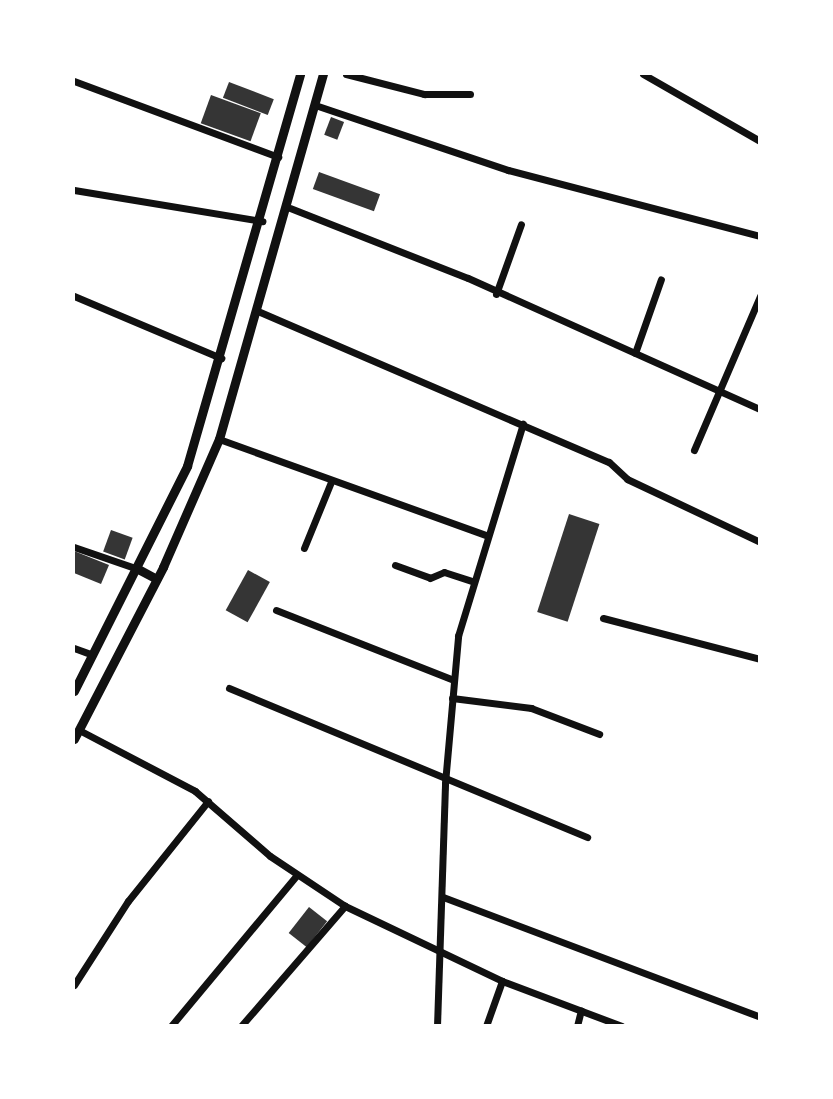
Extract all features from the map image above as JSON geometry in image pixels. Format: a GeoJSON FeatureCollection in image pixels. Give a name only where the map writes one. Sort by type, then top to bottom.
{"type":"FeatureCollection","features":[{"type":"Feature","properties":{"kind":"street"},"geometry":{"type":"LineString","coordinates":[[74,691],[138,569],[187,466],[262,220],[300,74]]}},
{"type":"Feature","properties":{"kind":"street"},"geometry":{"type":"LineString","coordinates":[[74,739],[157,579],[219,439],[290,208],[323,74]]}},
{"type":"Feature","properties":{"kind":"street"},"geometry":{"type":"LineString","coordinates":[[346,74],[424,94],[470,94]]}},
{"type":"Feature","properties":{"kind":"street"},"geometry":{"type":"LineString","coordinates":[[643,74],[760,141]]}},
{"type":"Feature","properties":{"kind":"street"},"geometry":{"type":"LineString","coordinates":[[74,80],[278,157]]}},
{"type":"Feature","properties":{"kind":"street"},"geometry":{"type":"LineString","coordinates":[[315,105],[508,170],[760,236]]}},
{"type":"Feature","properties":{"kind":"street"},"geometry":{"type":"LineString","coordinates":[[74,190],[262,220]]}},
{"type":"Feature","properties":{"kind":"street"},"geometry":{"type":"LineString","coordinates":[[290,208],[760,408]]}},
{"type":"Feature","properties":{"kind":"street"},"geometry":{"type":"LineString","coordinates":[[496,295],[521,224]]}},
{"type":"Feature","properties":{"kind":"street"},"geometry":{"type":"LineString","coordinates":[[635,353],[661,279]]}},
{"type":"Feature","properties":{"kind":"street"},"geometry":{"type":"LineString","coordinates":[[74,296],[222,358]]}},
{"type":"Feature","properties":{"kind":"street"},"geometry":{"type":"LineString","coordinates":[[694,450],[723,392],[760,296]]}},
{"type":"Feature","properties":{"kind":"street"},"geometry":{"type":"LineString","coordinates":[[260,312],[523,424],[760,542]]}},
{"type":"Feature","properties":{"kind":"street"},"geometry":{"type":"LineString","coordinates":[[437,1026],[445,783],[454,680],[471,581],[523,424]]}},
{"type":"Feature","properties":{"kind":"street"},"geometry":{"type":"LineString","coordinates":[[219,439],[331,482],[485,535]]}},
{"type":"Feature","properties":{"kind":"street"},"geometry":{"type":"LineString","coordinates":[[304,548],[331,482]]}},
{"type":"Feature","properties":{"kind":"street"},"geometry":{"type":"LineString","coordinates":[[74,547],[138,569],[157,579]]}},
{"type":"Feature","properties":{"kind":"street"},"geometry":{"type":"LineString","coordinates":[[395,565],[430,578],[444,572],[471,581]]}},
{"type":"Feature","properties":{"kind":"street"},"geometry":{"type":"LineString","coordinates":[[276,610],[454,680]]}},
{"type":"Feature","properties":{"kind":"street"},"geometry":{"type":"LineString","coordinates":[[603,618],[760,659]]}},
{"type":"Feature","properties":{"kind":"street"},"geometry":{"type":"LineString","coordinates":[[74,648],[93,655]]}},
{"type":"Feature","properties":{"kind":"street"},"geometry":{"type":"LineString","coordinates":[[229,688],[445,783],[587,837]]}},
{"type":"Feature","properties":{"kind":"street"},"geometry":{"type":"LineString","coordinates":[[452,698],[531,708],[599,734]]}},
{"type":"Feature","properties":{"kind":"street"},"geometry":{"type":"LineString","coordinates":[[79,730],[208,801],[296,876],[345,906],[502,982],[622,1026]]}},
{"type":"Feature","properties":{"kind":"street"},"geometry":{"type":"LineString","coordinates":[[74,985],[128,901],[208,801]]}},
{"type":"Feature","properties":{"kind":"street"},"geometry":{"type":"LineString","coordinates":[[171,1026],[296,876]]}},
{"type":"Feature","properties":{"kind":"street"},"geometry":{"type":"LineString","coordinates":[[443,897],[760,1017]]}},
{"type":"Feature","properties":{"kind":"street"},"geometry":{"type":"LineString","coordinates":[[241,1026],[345,906]]}},
{"type":"Feature","properties":{"kind":"street"},"geometry":{"type":"LineString","coordinates":[[486,1026],[502,982]]}},
{"type":"Feature","properties":{"kind":"street"},"geometry":{"type":"LineString","coordinates":[[577,1026],[581,1010]]}},
{"type":"Feature","properties":{"kind":"building"},"geometry":{"type":"Polygon","coordinates":[[[229,82],[274,99],[268,115],[223,98],[229,82]]]}},
{"type":"Feature","properties":{"kind":"building"},"geometry":{"type":"Polygon","coordinates":[[[211,95],[261,113],[251,141],[201,123],[211,95]]]}},
{"type":"Feature","properties":{"kind":"building"},"geometry":{"type":"Polygon","coordinates":[[[331,117],[344,122],[337,140],[324,135],[331,117]]]}},
{"type":"Feature","properties":{"kind":"building"},"geometry":{"type":"Polygon","coordinates":[[[319,172],[380,194],[374,211],[313,189],[319,172]]]}},
{"type":"Feature","properties":{"kind":"building"},"geometry":{"type":"Polygon","coordinates":[[[569,514],[599,524],[568,622],[537,612],[569,514]]]}},
{"type":"Feature","properties":{"kind":"building"},"geometry":{"type":"Polygon","coordinates":[[[111,530],[133,538],[125,559],[103,552],[111,530]]]}},
{"type":"Feature","properties":{"kind":"building"},"geometry":{"type":"Polygon","coordinates":[[[74,551],[109,565],[101,584],[74,573],[74,551]]]}},
{"type":"Feature","properties":{"kind":"building"},"geometry":{"type":"Polygon","coordinates":[[[248,570],[270,582],[248,622],[226,610],[248,570]]]}},
{"type":"Feature","properties":{"kind":"building"},"geometry":{"type":"Polygon","coordinates":[[[309,907],[327,921],[307,947],[289,933],[309,907]]]}}]}
